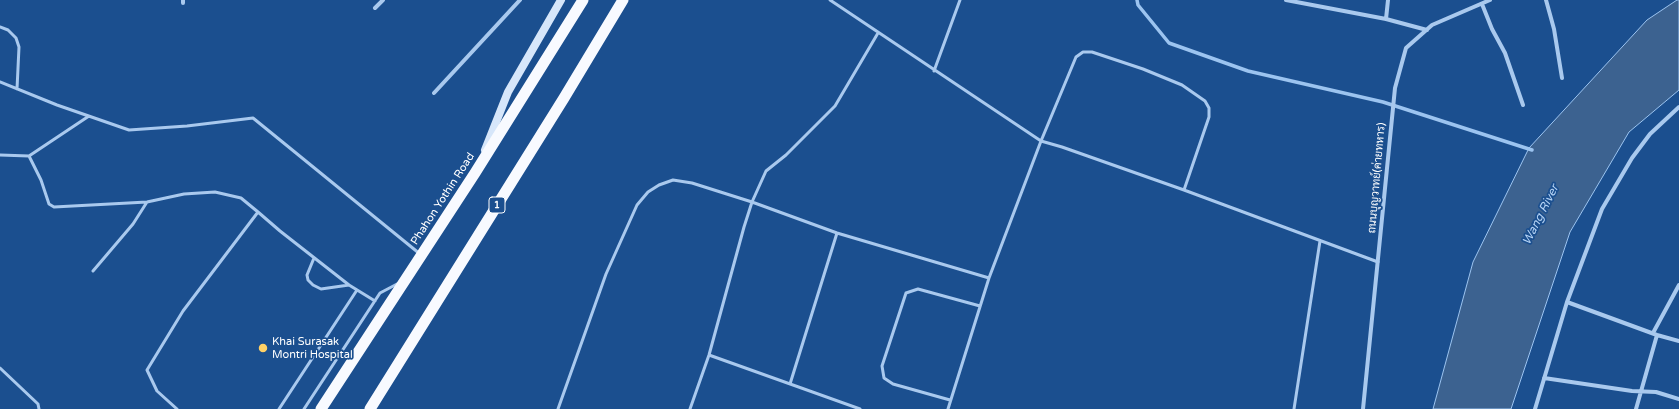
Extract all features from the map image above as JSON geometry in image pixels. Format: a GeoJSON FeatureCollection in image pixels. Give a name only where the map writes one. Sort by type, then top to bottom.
{"type":"FeatureCollection","features":[{"type":"Feature","properties":{"kind":"highway","name":"Phahon Yothin Road"},"geometry":{"type":"LineString","coordinates":[[321,409],[404,280],[476,174],[583,0]]}},
{"type":"Feature","properties":{"kind":"highway","name":"1"},"geometry":{"type":"LineString","coordinates":[[370,409],[564,98],[623,0]]}},
{"type":"Feature","properties":{"kind":"main road"},"geometry":{"type":"LineString","coordinates":[[476,174],[508,92],[561,0]]}},
{"type":"Feature","properties":{"kind":"street"},"geometry":{"type":"LineString","coordinates":[[375,8],[383,0]]}},
{"type":"Feature","properties":{"kind":"street"},"geometry":{"type":"LineString","coordinates":[[434,93],[520,0]]}},
{"type":"Feature","properties":{"kind":"street"},"geometry":{"type":"LineString","coordinates":[[1286,0],[1386,19],[1427,30]]}},
{"type":"Feature","properties":{"kind":"street"},"geometry":{"type":"LineString","coordinates":[[1386,19],[1388,0]]}},
{"type":"Feature","properties":{"kind":"street","name":"ถนนบุญวาทย์(ค่ายทหาร)"},"geometry":{"type":"LineString","coordinates":[[1362,409],[1395,88],[1406,48],[1432,25],[1490,0]]}},
{"type":"Feature","properties":{"kind":"street"},"geometry":{"type":"LineString","coordinates":[[1546,0],[1554,29],[1562,78]]}},
{"type":"Feature","properties":{"kind":"street"},"geometry":{"type":"LineString","coordinates":[[1482,4],[1492,29],[1505,53],[1523,105]]}},
{"type":"Feature","properties":{"kind":"street"},"geometry":{"type":"LineString","coordinates":[[1535,409],[1567,302],[1602,209],[1616,183],[1650,134],[1679,107]]}},
{"type":"Feature","properties":{"kind":"street"},"geometry":{"type":"LineString","coordinates":[[1653,333],[1679,285]]}},
{"type":"Feature","properties":{"kind":"street"},"geometry":{"type":"LineString","coordinates":[[1567,302],[1653,333],[1657,336],[1679,341]]}},
{"type":"Feature","properties":{"kind":"street"},"geometry":{"type":"LineString","coordinates":[[1636,409],[1657,336]]}},
{"type":"Feature","properties":{"kind":"street"},"geometry":{"type":"LineString","coordinates":[[1544,378],[1640,392],[1656,392],[1679,399]]}},
{"type":"Feature","properties":{"kind":"lane"},"geometry":{"type":"LineString","coordinates":[[830,0],[934,71],[1041,141],[1062,146],[1378,262]]}},
{"type":"Feature","properties":{"kind":"lane"},"geometry":{"type":"LineString","coordinates":[[934,71],[960,0]]}},
{"type":"Feature","properties":{"kind":"lane"},"geometry":{"type":"LineString","coordinates":[[0,27],[8,30],[16,38],[19,47],[17,89]]}},
{"type":"Feature","properties":{"kind":"lane"},"geometry":{"type":"LineString","coordinates":[[690,409],[709,355],[752,202],[766,171],[786,155],[835,106],[878,33]]}},
{"type":"Feature","properties":{"kind":"lane"},"geometry":{"type":"LineString","coordinates":[[948,409],[989,278],[1041,141],[1076,57],[1083,52],[1092,52],[1143,69],[1182,85],[1205,101],[1209,108],[1209,117],[1184,190]]}},
{"type":"Feature","properties":{"kind":"lane"},"geometry":{"type":"LineString","coordinates":[[0,82],[129,130],[187,126],[253,118],[422,255]]}},
{"type":"Feature","properties":{"kind":"lane"},"geometry":{"type":"LineString","coordinates":[[0,155],[29,156],[89,116]]}},
{"type":"Feature","properties":{"kind":"lane"},"geometry":{"type":"LineString","coordinates":[[29,156],[41,180],[49,204],[52,207],[147,202],[184,194],[215,192],[241,198],[314,258],[374,301]]}},
{"type":"Feature","properties":{"kind":"lane"},"geometry":{"type":"LineString","coordinates":[[558,409],[606,274],[637,204],[648,192],[659,185],[673,180],[692,183],[752,202],[837,233],[989,278]]}},
{"type":"Feature","properties":{"kind":"lane"},"geometry":{"type":"LineString","coordinates":[[93,271],[132,224],[147,202]]}},
{"type":"Feature","properties":{"kind":"lane"},"geometry":{"type":"LineString","coordinates":[[176,409],[157,391],[147,370],[183,311],[258,212]]}},
{"type":"Feature","properties":{"kind":"lane"},"geometry":{"type":"LineString","coordinates":[[790,384],[837,233]]}},
{"type":"Feature","properties":{"kind":"lane"},"geometry":{"type":"LineString","coordinates":[[1294,409],[1320,241]]}},
{"type":"Feature","properties":{"kind":"lane"},"geometry":{"type":"LineString","coordinates":[[314,258],[307,275],[308,280],[313,285],[321,289],[349,284]]}},
{"type":"Feature","properties":{"kind":"lane"},"geometry":{"type":"LineString","coordinates":[[304,409],[380,293],[404,280]]}},
{"type":"Feature","properties":{"kind":"lane"},"geometry":{"type":"LineString","coordinates":[[950,400],[892,384],[884,378],[882,366],[906,293],[918,289],[980,306]]}},
{"type":"Feature","properties":{"kind":"lane"},"geometry":{"type":"LineString","coordinates":[[279,409],[357,290]]}},
{"type":"Feature","properties":{"kind":"lane"},"geometry":{"type":"LineString","coordinates":[[709,355],[858,409]]}},
{"type":"Feature","properties":{"kind":"lane"},"geometry":{"type":"LineString","coordinates":[[0,368],[38,404],[39,409]]}},
{"type":"Feature","properties":{"kind":"water","name":"Wang River"},"geometry":{"type":"Polygon","coordinates":[[[1679,0],[1679,90],[1629,132],[1570,232],[1511,409],[1433,409],[1473,262],[1529,148],[1647,20],[1679,0]]]}},
{"type":"Feature","properties":{"kind":"waterway"},"geometry":{"type":"LineString","coordinates":[[1137,0],[1138,5],[1169,43],[1248,71],[1383,102],[1532,150]]}},
{"type":"Feature","properties":{"kind":"place","name":"Khai Surasak Montri Hospital"},"geometry":{"type":"Point","coordinates":[263,348]}}]}
